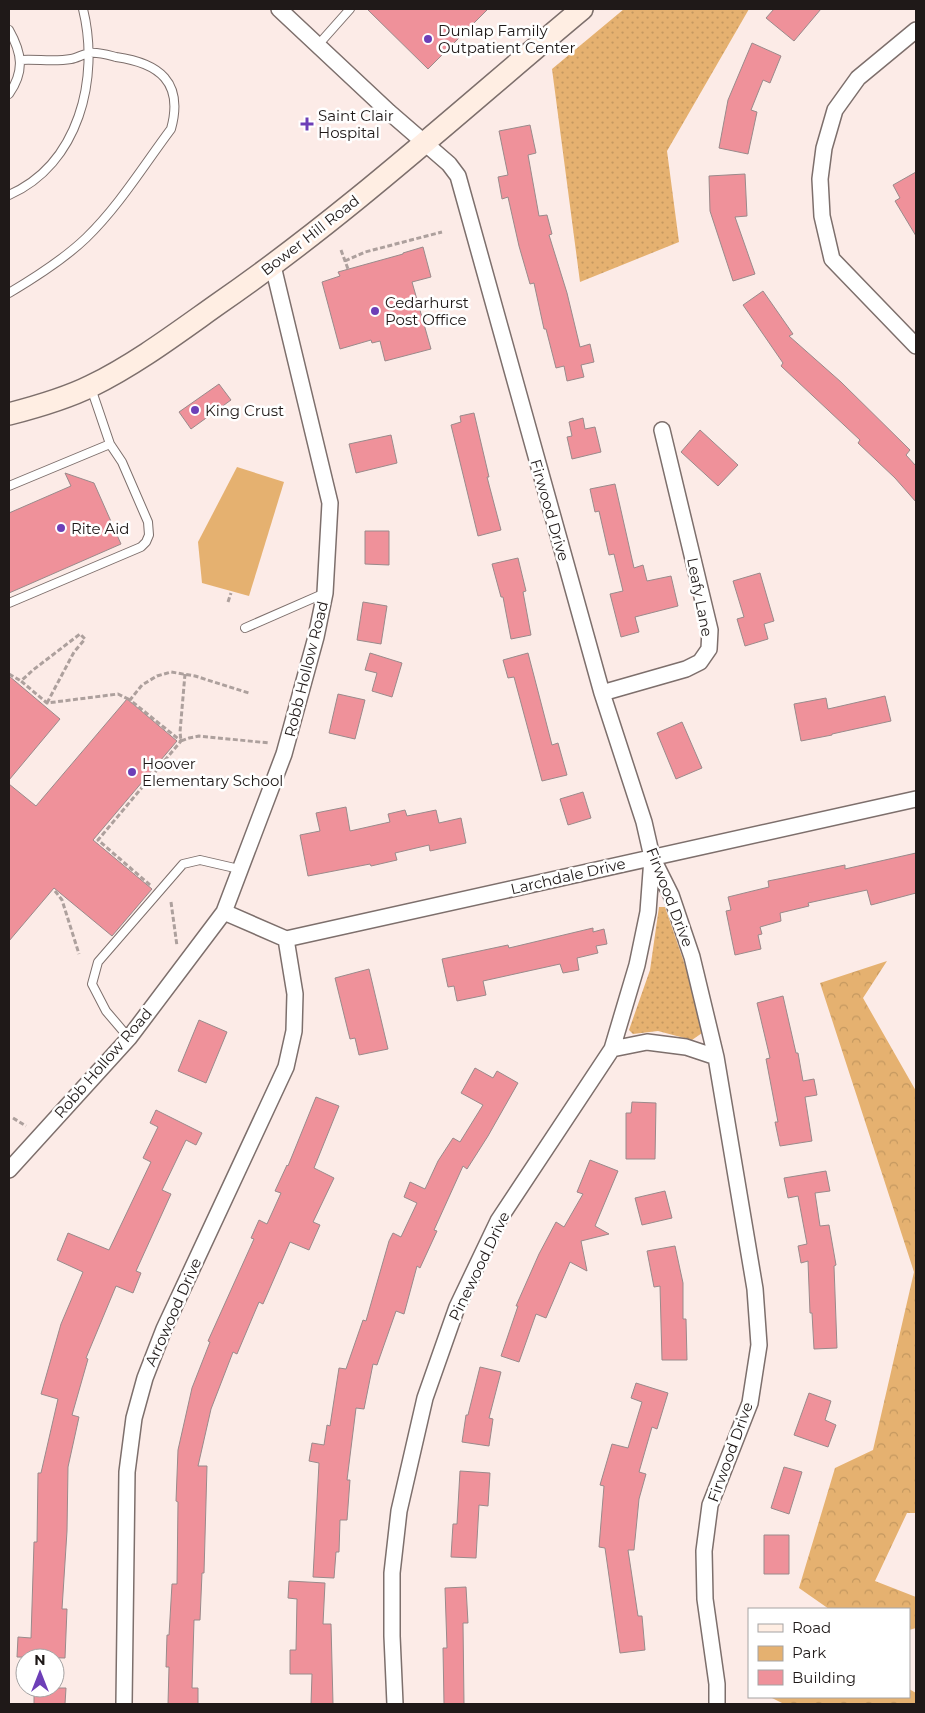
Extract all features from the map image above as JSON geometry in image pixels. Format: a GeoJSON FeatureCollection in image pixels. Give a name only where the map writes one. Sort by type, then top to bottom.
{"type":"FeatureCollection","features":[{"type":"Feature","properties":{"kind":"main road","name":"Bower Hill Road"},"geometry":{"type":"LineString","coordinates":[[9,414],[43,405],[90,386],[132,364],[273,266],[426,143],[486,88],[582,9]]}},
{"type":"Feature","properties":{"kind":"street","name":"Firwood Drive"},"geometry":{"type":"LineString","coordinates":[[279,9],[389,112],[449,164],[458,176],[602,694],[644,822],[652,857],[671,895],[692,957],[716,1057],[755,1289],[759,1345],[750,1403],[710,1505],[704,1551],[705,1599],[717,1684],[717,1704]]}},
{"type":"Feature","properties":{"kind":"street"},"geometry":{"type":"LineString","coordinates":[[916,30],[858,78],[835,110],[824,148],[820,179],[822,216],[832,259],[916,346]]}},
{"type":"Feature","properties":{"kind":"street","name":"Robb Hollow Road"},"geometry":{"type":"LineString","coordinates":[[9,1170],[129,1038],[224,912],[284,754],[316,637],[325,593],[330,502],[273,266]]}},
{"type":"Feature","properties":{"kind":"street","name":"Leafy Lane"},"geometry":{"type":"LineString","coordinates":[[602,694],[686,669],[700,662],[709,650],[710,630],[662,430]]}},
{"type":"Feature","properties":{"kind":"street","name":"Larchdale Drive"},"geometry":{"type":"LineString","coordinates":[[286,939],[916,799]]}},
{"type":"Feature","properties":{"kind":"street","name":"Pinewood Drive"},"geometry":{"type":"LineString","coordinates":[[395,1704],[392,1574],[399,1511],[425,1398],[457,1307],[498,1222],[612,1049],[637,966],[648,912],[652,857]]}},
{"type":"Feature","properties":{"kind":"street"},"geometry":{"type":"LineString","coordinates":[[224,912],[286,939]]}},
{"type":"Feature","properties":{"kind":"street","name":"Arrowood Drive"},"geometry":{"type":"LineString","coordinates":[[124,1704],[127,1472],[134,1418],[145,1378],[164,1329],[286,1067],[294,1031],[295,994],[286,939]]}},
{"type":"Feature","properties":{"kind":"street"},"geometry":{"type":"LineString","coordinates":[[612,1049],[647,1042],[686,1047],[716,1057]]}},
{"type":"Feature","properties":{"kind":"lane"},"geometry":{"type":"LineString","coordinates":[[9,195],[23,189],[42,174],[61,153],[76,125],[86,94],[90,53],[83,9]]}},
{"type":"Feature","properties":{"kind":"lane"},"geometry":{"type":"LineString","coordinates":[[318,45],[350,9]]}},
{"type":"Feature","properties":{"kind":"lane"},"geometry":{"type":"LineString","coordinates":[[9,30],[21,60],[18,76],[9,94]]}},
{"type":"Feature","properties":{"kind":"lane"},"geometry":{"type":"LineString","coordinates":[[9,293],[48,269],[86,238],[115,205],[171,128],[175,114],[174,99],[170,85],[160,73],[148,64],[134,59],[90,53],[71,59],[21,60]]}},
{"type":"Feature","properties":{"kind":"lane"},"geometry":{"type":"LineString","coordinates":[[9,604],[141,547],[146,542],[150,528],[122,462],[110,444],[90,386]]}},
{"type":"Feature","properties":{"kind":"lane"},"geometry":{"type":"LineString","coordinates":[[9,486],[110,444]]}},
{"type":"Feature","properties":{"kind":"lane"},"geometry":{"type":"LineString","coordinates":[[245,628],[325,593]]}},
{"type":"Feature","properties":{"kind":"lane"},"geometry":{"type":"LineString","coordinates":[[129,1038],[106,1011],[92,984],[98,962],[183,864],[200,860],[239,869]]}},
{"type":"Feature","properties":{"kind":"path"},"geometry":{"type":"LineString","coordinates":[[345,260],[365,252],[442,232]]}},
{"type":"Feature","properties":{"kind":"path"},"geometry":{"type":"LineString","coordinates":[[341,250],[348,270]]}},
{"type":"Feature","properties":{"kind":"path"},"geometry":{"type":"LineString","coordinates":[[228,602],[231,593]]}},
{"type":"Feature","properties":{"kind":"path"},"geometry":{"type":"LineString","coordinates":[[21,681],[80,634],[85,639],[74,652],[47,703]]}},
{"type":"Feature","properties":{"kind":"path"},"geometry":{"type":"LineString","coordinates":[[130,700],[142,685],[157,676],[171,672],[185,674],[249,694]]}},
{"type":"Feature","properties":{"kind":"path"},"geometry":{"type":"LineString","coordinates":[[9,674],[21,681],[47,703],[118,694],[130,700],[181,741]]}},
{"type":"Feature","properties":{"kind":"path"},"geometry":{"type":"LineString","coordinates":[[181,741],[180,732],[185,674]]}},
{"type":"Feature","properties":{"kind":"path"},"geometry":{"type":"LineString","coordinates":[[152,887],[98,840],[181,741],[199,736],[269,743]]}},
{"type":"Feature","properties":{"kind":"path"},"geometry":{"type":"LineString","coordinates":[[55,891],[62,900],[79,954]]}},
{"type":"Feature","properties":{"kind":"path"},"geometry":{"type":"LineString","coordinates":[[171,902],[178,953]]}},
{"type":"Feature","properties":{"kind":"path"},"geometry":{"type":"LineString","coordinates":[[13,1118],[26,1126]]}},
{"type":"Feature","properties":{"kind":"green space"},"geometry":{"type":"Polygon","coordinates":[[[624,9],[749,9],[667,151],[679,242],[580,282],[552,69],[624,9]]]}},
{"type":"Feature","properties":{"kind":"green space"},"geometry":{"type":"Polygon","coordinates":[[[237,467],[284,482],[249,596],[202,583],[198,542],[237,467]]]}},
{"type":"Feature","properties":{"kind":"green space"},"geometry":{"type":"Polygon","coordinates":[[[659,907],[665,907],[687,971],[702,1033],[692,1040],[658,1031],[633,1034],[629,1030],[650,970],[659,907]]]}},
{"type":"Feature","properties":{"kind":"green space"},"geometry":{"type":"Polygon","coordinates":[[[887,961],[863,998],[916,1091],[916,1513],[907,1513],[875,1581],[916,1597],[916,1628],[910,1630],[910,1608],[828,1608],[799,1588],[835,1468],[873,1450],[914,1272],[820,983],[887,961]]]}},
{"type":"Feature","properties":{"kind":"green space"},"geometry":{"type":"Polygon","coordinates":[[[910,1690],[916,1693],[916,1704],[784,1704],[772,1698],[910,1698],[910,1690]]]}},
{"type":"Feature","properties":{"kind":"building","name":"Dunlap Family Outpatient Center"},"geometry":{"type":"Polygon","coordinates":[[[367,9],[488,9],[428,69],[367,9]]]}},
{"type":"Feature","properties":{"kind":"building"},"geometry":{"type":"Polygon","coordinates":[[[774,9],[821,9],[794,41],[766,18],[774,9]]]}},
{"type":"Feature","properties":{"kind":"building"},"geometry":{"type":"Polygon","coordinates":[[[752,43],[781,56],[770,83],[763,80],[751,110],[757,112],[748,154],[719,148],[728,100],[752,43]]]}},
{"type":"Feature","properties":{"kind":"building"},"geometry":{"type":"Polygon","coordinates":[[[530,125],[536,153],[528,155],[539,216],[547,215],[552,234],[549,235],[567,293],[580,347],[590,344],[594,362],[581,365],[584,377],[567,381],[564,366],[556,368],[546,329],[544,329],[534,283],[530,284],[519,246],[508,197],[502,199],[498,177],[508,175],[499,131],[530,125]]]}},
{"type":"Feature","properties":{"kind":"building"},"geometry":{"type":"Polygon","coordinates":[[[916,172],[916,236],[895,201],[900,198],[893,185],[916,172]]]}},
{"type":"Feature","properties":{"kind":"building"},"geometry":{"type":"Polygon","coordinates":[[[745,174],[747,216],[735,217],[755,274],[733,281],[710,211],[709,176],[745,174]]]}},
{"type":"Feature","properties":{"kind":"building","name":"Cedarhurst Post Office"},"geometry":{"type":"Polygon","coordinates":[[[423,247],[431,277],[412,282],[431,349],[385,361],[380,341],[372,343],[371,340],[340,349],[322,282],[340,276],[338,272],[423,247]]]}},
{"type":"Feature","properties":{"kind":"building"},"geometry":{"type":"Polygon","coordinates":[[[763,291],[793,334],[789,336],[841,382],[910,450],[906,455],[916,466],[916,502],[895,478],[858,443],[860,440],[781,366],[783,363],[743,305],[763,291]]]}},
{"type":"Feature","properties":{"kind":"building"},"geometry":{"type":"Polygon","coordinates":[[[219,384],[231,400],[191,429],[179,412],[219,384]]]}},
{"type":"Feature","properties":{"kind":"building"},"geometry":{"type":"Polygon","coordinates":[[[474,413],[489,477],[487,477],[501,530],[478,536],[451,425],[461,422],[460,416],[474,413]]]}},
{"type":"Feature","properties":{"kind":"building"},"geometry":{"type":"Polygon","coordinates":[[[583,418],[585,429],[595,427],[601,452],[572,459],[567,437],[572,436],[569,422],[583,418]]]}},
{"type":"Feature","properties":{"kind":"building"},"geometry":{"type":"Polygon","coordinates":[[[700,430],[738,465],[718,486],[681,452],[700,430]]]}},
{"type":"Feature","properties":{"kind":"building"},"geometry":{"type":"Polygon","coordinates":[[[391,435],[397,463],[356,473],[349,444],[391,435]]]}},
{"type":"Feature","properties":{"kind":"building","name":"Rite Aid"},"geometry":{"type":"Polygon","coordinates":[[[65,473],[94,483],[121,544],[9,593],[9,513],[71,486],[65,473]]]}},
{"type":"Feature","properties":{"kind":"building"},"geometry":{"type":"Polygon","coordinates":[[[615,484],[634,568],[643,565],[647,581],[671,576],[678,606],[635,617],[639,632],[621,637],[610,594],[623,591],[614,554],[609,555],[599,511],[595,512],[590,489],[615,484]]]}},
{"type":"Feature","properties":{"kind":"building"},"geometry":{"type":"Polygon","coordinates":[[[365,531],[389,531],[389,565],[365,564],[365,531]]]}},
{"type":"Feature","properties":{"kind":"building"},"geometry":{"type":"Polygon","coordinates":[[[518,558],[526,591],[523,592],[531,635],[511,639],[503,597],[501,597],[492,564],[518,558]]]}},
{"type":"Feature","properties":{"kind":"building"},"geometry":{"type":"Polygon","coordinates":[[[760,573],[774,621],[764,624],[768,639],[745,646],[737,619],[744,617],[733,581],[760,573]]]}},
{"type":"Feature","properties":{"kind":"building"},"geometry":{"type":"Polygon","coordinates":[[[363,602],[387,606],[381,644],[357,640],[363,602]]]}},
{"type":"Feature","properties":{"kind":"building"},"geometry":{"type":"Polygon","coordinates":[[[370,653],[402,663],[392,697],[372,691],[377,673],[365,670],[370,653]]]}},
{"type":"Feature","properties":{"kind":"building"},"geometry":{"type":"Polygon","coordinates":[[[528,653],[552,745],[558,743],[567,775],[542,781],[514,677],[508,678],[503,660],[528,653]]]}},
{"type":"Feature","properties":{"kind":"building"},"geometry":{"type":"Polygon","coordinates":[[[9,676],[60,719],[9,780],[9,676]]]}},
{"type":"Feature","properties":{"kind":"building"},"geometry":{"type":"Polygon","coordinates":[[[338,694],[365,700],[355,739],[329,733],[338,694]]]}},
{"type":"Feature","properties":{"kind":"building"},"geometry":{"type":"Polygon","coordinates":[[[885,696],[891,721],[801,741],[794,704],[826,698],[828,709],[885,696]]]}},
{"type":"Feature","properties":{"kind":"building"},"geometry":{"type":"Polygon","coordinates":[[[127,699],[177,741],[93,840],[152,889],[112,936],[54,888],[9,941],[9,784],[36,806],[127,699]]]}},
{"type":"Feature","properties":{"kind":"building"},"geometry":{"type":"Polygon","coordinates":[[[682,722],[702,768],[676,779],[657,733],[682,722]]]}},
{"type":"Feature","properties":{"kind":"building"},"geometry":{"type":"Polygon","coordinates":[[[583,792],[591,818],[568,825],[560,799],[583,792]]]}},
{"type":"Feature","properties":{"kind":"building"},"geometry":{"type":"Polygon","coordinates":[[[346,807],[350,831],[390,822],[388,814],[405,810],[407,816],[436,810],[439,823],[461,818],[466,843],[430,851],[429,845],[395,853],[397,860],[308,876],[300,835],[320,831],[316,813],[346,807]]]}},
{"type":"Feature","properties":{"kind":"building"},"geometry":{"type":"Polygon","coordinates":[[[916,853],[916,893],[871,905],[867,890],[808,903],[809,906],[780,913],[781,921],[760,927],[762,934],[758,935],[761,949],[735,955],[726,911],[731,910],[728,897],[769,887],[768,881],[845,865],[845,869],[916,853]]]}},
{"type":"Feature","properties":{"kind":"building"},"geometry":{"type":"Polygon","coordinates":[[[593,928],[593,932],[604,929],[607,944],[596,946],[598,953],[577,958],[579,970],[563,973],[560,964],[483,981],[486,995],[457,1001],[454,986],[448,987],[442,959],[508,945],[509,948],[593,928]]]}},
{"type":"Feature","properties":{"kind":"building"},"geometry":{"type":"Polygon","coordinates":[[[369,969],[388,1049],[359,1055],[355,1038],[350,1039],[335,978],[369,969]]]}},
{"type":"Feature","properties":{"kind":"building"},"geometry":{"type":"Polygon","coordinates":[[[783,996],[796,1053],[798,1053],[803,1081],[814,1079],[817,1095],[805,1097],[812,1141],[780,1146],[775,1122],[778,1122],[766,1059],[770,1058],[757,1003],[783,996]]]}},
{"type":"Feature","properties":{"kind":"building"},"geometry":{"type":"Polygon","coordinates":[[[199,1020],[227,1032],[206,1083],[178,1071],[199,1020]]]}},
{"type":"Feature","properties":{"kind":"building"},"geometry":{"type":"Polygon","coordinates":[[[475,1068],[493,1078],[497,1071],[518,1083],[467,1169],[463,1166],[434,1230],[437,1231],[420,1268],[417,1266],[404,1314],[396,1311],[377,1365],[373,1364],[364,1409],[356,1408],[347,1480],[350,1480],[347,1520],[340,1520],[339,1552],[336,1552],[334,1578],[313,1577],[319,1463],[309,1461],[312,1443],[324,1445],[327,1425],[330,1426],[339,1368],[346,1369],[363,1320],[366,1321],[389,1241],[393,1233],[401,1237],[417,1203],[404,1197],[410,1182],[425,1189],[438,1161],[453,1138],[460,1142],[483,1105],[461,1093],[475,1068]]]}},
{"type":"Feature","properties":{"kind":"building"},"geometry":{"type":"Polygon","coordinates":[[[316,1097],[339,1106],[314,1168],[334,1178],[313,1222],[320,1225],[309,1250],[290,1242],[263,1304],[259,1302],[237,1354],[233,1352],[211,1409],[198,1466],[207,1466],[204,1573],[202,1573],[200,1620],[194,1620],[192,1688],[198,1688],[198,1704],[168,1704],[169,1667],[166,1667],[167,1635],[169,1635],[172,1584],[177,1584],[178,1502],[176,1501],[178,1450],[192,1388],[210,1342],[208,1341],[254,1239],[251,1238],[259,1220],[267,1224],[281,1193],[275,1191],[288,1166],[316,1097]]]}},
{"type":"Feature","properties":{"kind":"building"},"geometry":{"type":"Polygon","coordinates":[[[632,1102],[656,1103],[655,1159],[626,1159],[626,1113],[631,1113],[632,1102]]]}},
{"type":"Feature","properties":{"kind":"building"},"geometry":{"type":"Polygon","coordinates":[[[156,1110],[202,1133],[196,1145],[186,1140],[162,1190],[171,1194],[136,1271],[141,1273],[133,1293],[116,1286],[86,1358],[88,1359],[72,1415],[79,1417],[68,1467],[67,1531],[62,1609],[67,1609],[65,1658],[65,1648],[17,1648],[18,1637],[31,1638],[34,1542],[37,1542],[38,1473],[41,1473],[58,1399],[41,1394],[61,1324],[83,1272],[57,1260],[68,1233],[109,1250],[151,1162],[143,1158],[158,1127],[150,1123],[156,1110]]]}},
{"type":"Feature","properties":{"kind":"building"},"geometry":{"type":"Polygon","coordinates":[[[590,1160],[618,1171],[595,1226],[609,1234],[581,1241],[587,1271],[570,1262],[546,1318],[536,1314],[519,1362],[501,1356],[518,1306],[516,1306],[539,1254],[556,1222],[564,1227],[583,1194],[577,1192],[590,1160]]]}},
{"type":"Feature","properties":{"kind":"building"},"geometry":{"type":"Polygon","coordinates":[[[826,1171],[830,1191],[815,1193],[820,1226],[829,1225],[836,1265],[834,1266],[837,1348],[814,1349],[812,1313],[810,1313],[808,1261],[801,1263],[798,1246],[807,1244],[798,1196],[788,1198],[784,1178],[826,1171]]]}},
{"type":"Feature","properties":{"kind":"building"},"geometry":{"type":"Polygon","coordinates":[[[665,1191],[672,1218],[642,1225],[635,1198],[665,1191]]]}},
{"type":"Feature","properties":{"kind":"building"},"geometry":{"type":"Polygon","coordinates":[[[675,1246],[683,1283],[683,1319],[686,1319],[687,1360],[662,1360],[660,1286],[654,1287],[647,1251],[675,1246]]]}},
{"type":"Feature","properties":{"kind":"building"},"geometry":{"type":"Polygon","coordinates":[[[480,1367],[501,1372],[489,1418],[493,1419],[489,1446],[462,1442],[466,1415],[468,1415],[480,1367]]]}},
{"type":"Feature","properties":{"kind":"building"},"geometry":{"type":"Polygon","coordinates":[[[636,1383],[668,1393],[657,1429],[652,1427],[639,1472],[646,1474],[639,1499],[634,1550],[628,1550],[638,1616],[642,1616],[645,1650],[620,1653],[605,1548],[599,1547],[604,1486],[600,1485],[612,1444],[628,1448],[642,1402],[631,1398],[636,1383]]]}},
{"type":"Feature","properties":{"kind":"building"},"geometry":{"type":"Polygon","coordinates":[[[809,1393],[831,1401],[825,1420],[836,1425],[828,1447],[794,1435],[809,1393]]]}},
{"type":"Feature","properties":{"kind":"building"},"geometry":{"type":"Polygon","coordinates":[[[784,1467],[802,1472],[789,1514],[771,1508],[784,1467]]]}},
{"type":"Feature","properties":{"kind":"building"},"geometry":{"type":"Polygon","coordinates":[[[460,1471],[490,1473],[488,1506],[479,1505],[476,1558],[451,1557],[453,1524],[457,1524],[460,1471]]]}},
{"type":"Feature","properties":{"kind":"building"},"geometry":{"type":"Polygon","coordinates":[[[764,1535],[789,1535],[789,1574],[764,1574],[764,1535]]]}},
{"type":"Feature","properties":{"kind":"building"},"geometry":{"type":"Polygon","coordinates":[[[289,1581],[325,1583],[323,1624],[331,1624],[333,1704],[311,1704],[312,1674],[290,1674],[290,1650],[296,1650],[297,1599],[288,1598],[289,1581]]]}},
{"type":"Feature","properties":{"kind":"building"},"geometry":{"type":"Polygon","coordinates":[[[466,1587],[468,1623],[463,1623],[464,1704],[444,1704],[443,1648],[447,1648],[445,1588],[466,1587]]]}},
{"type":"Feature","properties":{"kind":"building"},"geometry":{"type":"Polygon","coordinates":[[[66,1688],[65,1704],[34,1704],[34,1698],[65,1698],[66,1688]]]}},
{"type":"Feature","properties":{"kind":"place","name":"Dunlap Family Outpatient Center"},"geometry":{"type":"Point","coordinates":[428,39]}},
{"type":"Feature","properties":{"kind":"place","name":"Saint Clair Hospital"},"geometry":{"type":"Point","coordinates":[307,124]}},
{"type":"Feature","properties":{"kind":"place","name":"Cedarhurst Post Office"},"geometry":{"type":"Point","coordinates":[375,311]}},
{"type":"Feature","properties":{"kind":"place","name":"King Crust"},"geometry":{"type":"Point","coordinates":[195,410]}},
{"type":"Feature","properties":{"kind":"place","name":"Rite Aid"},"geometry":{"type":"Point","coordinates":[61,528]}},
{"type":"Feature","properties":{"kind":"place","name":"Hoover Elementary School"},"geometry":{"type":"Point","coordinates":[132,772]}}]}
